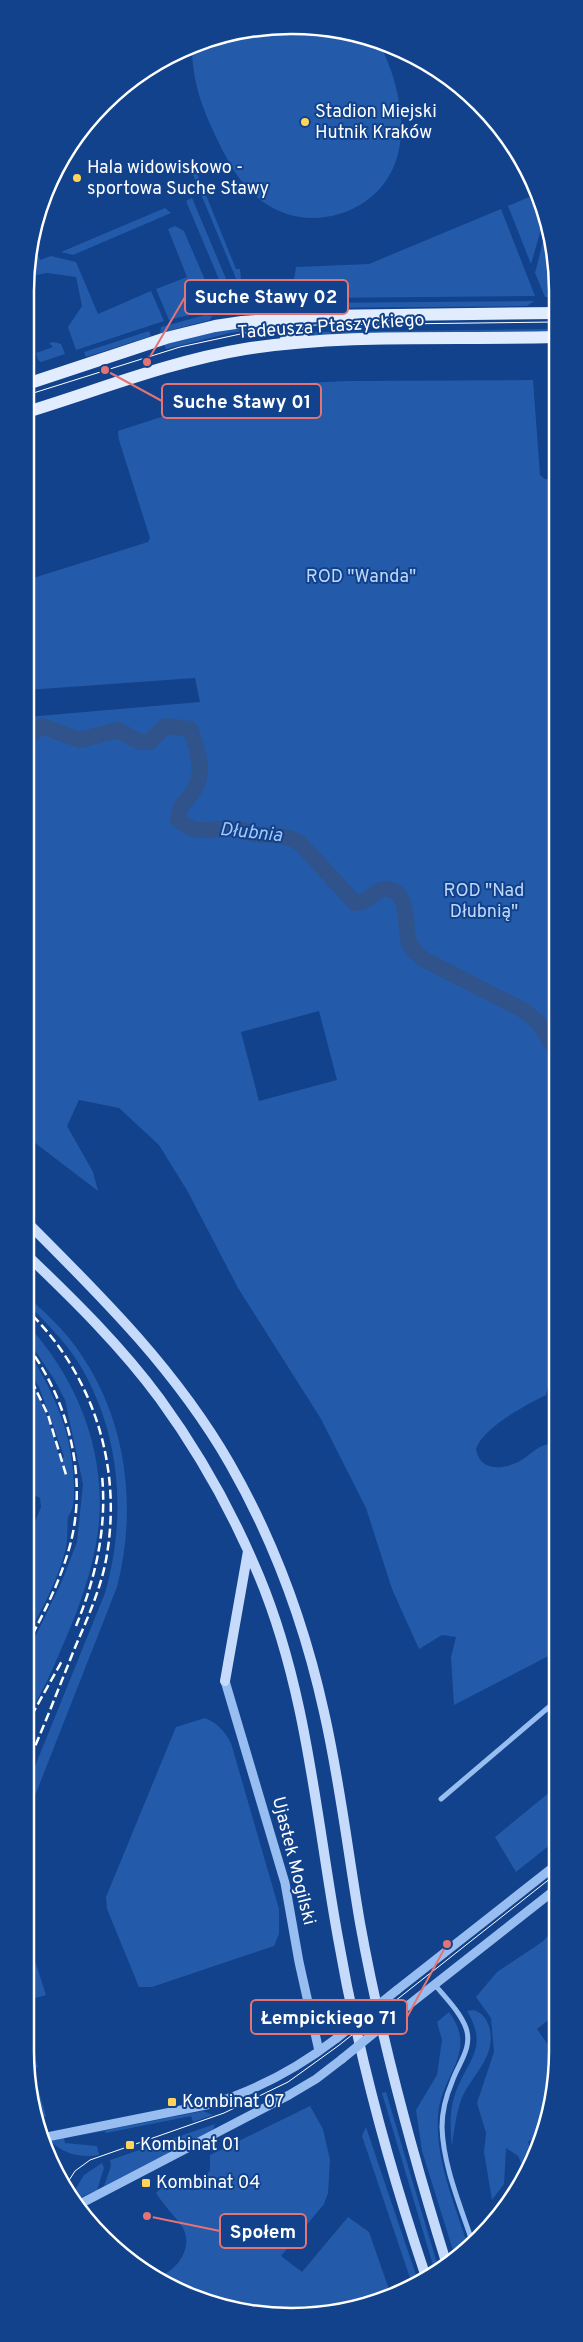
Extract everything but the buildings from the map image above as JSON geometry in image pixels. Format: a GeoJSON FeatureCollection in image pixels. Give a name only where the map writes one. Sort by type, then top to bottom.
{"type":"FeatureCollection","features":[{"type":"Feature","properties":{"kind":"main road","name":"Tadeusza Ptaszyckiego"},"geometry":{"type":"LineString","coordinates":[[34,382],[203,328],[242,322],[290,317],[549,313]]}},
{"type":"Feature","properties":{"kind":"main road"},"geometry":{"type":"LineString","coordinates":[[268,346],[303,333],[302,322],[290,317]]}},
{"type":"Feature","properties":{"kind":"main road","name":"Tadeusza Ptaszyckiego"},"geometry":{"type":"LineString","coordinates":[[34,410],[197,360],[268,346],[391,338],[549,337]]}},
{"type":"Feature","properties":{"kind":"main road"},"geometry":{"type":"LineString","coordinates":[[34,1229],[111,1306],[169,1374],[205,1424],[230,1465],[275,1556],[298,1616],[314,1668],[332,1749],[371,1979],[411,2146],[445,2258]]}},
{"type":"Feature","properties":{"kind":"main road"},"geometry":{"type":"LineString","coordinates":[[34,1262],[111,1341],[158,1397],[211,1477],[248,1550],[274,1616],[292,1678],[308,1751],[338,1941],[351,2003],[386,2145],[424,2271]]}},
{"type":"Feature","properties":{"kind":"main road"},"geometry":{"type":"LineString","coordinates":[[225,1681],[248,1550]]}},
{"type":"Feature","properties":{"kind":"street","name":"Ujastek Mogilski"},"geometry":{"type":"LineString","coordinates":[[225,1681],[285,1883],[299,1962],[320,2051]]}},
{"type":"Feature","properties":{"kind":"street"},"geometry":{"type":"LineString","coordinates":[[441,1799],[549,1707]]}},
{"type":"Feature","properties":{"kind":"street"},"geometry":{"type":"LineString","coordinates":[[48,2137],[211,2104],[234,2097],[285,2074],[320,2051],[549,1871]]}},
{"type":"Feature","properties":{"kind":"street"},"geometry":{"type":"LineString","coordinates":[[83,2202],[289,2096],[316,2079],[549,1894]]}},
{"type":"Feature","properties":{"kind":"street"},"geometry":{"type":"LineString","coordinates":[[435,1984],[460,2016],[468,2036],[465,2055],[451,2083],[444,2104],[442,2126],[445,2153],[470,2236]]}},
{"type":"Feature","properties":{"kind":"green space","name":"Stadion Miejski Hutnik Kraków"},"geometry":{"type":"Polygon","coordinates":[[[275,34],[325,36],[382,50],[395,83],[401,126],[398,154],[390,175],[376,192],[360,205],[340,214],[319,218],[298,217],[277,210],[250,191],[230,165],[203,108],[193,69],[193,53],[241,39],[275,34]]]}},
{"type":"Feature","properties":{"kind":"green space"},"geometry":{"type":"Polygon","coordinates":[[[195,168],[236,269],[240,269],[241,279],[237,281],[191,170],[195,168]]]}},
{"type":"Feature","properties":{"kind":"green space"},"geometry":{"type":"Polygon","coordinates":[[[529,197],[538,217],[541,229],[531,264],[508,206],[529,197]]]}},
{"type":"Feature","properties":{"kind":"green space"},"geometry":{"type":"Polygon","coordinates":[[[192,198],[234,297],[230,299],[226,296],[186,201],[192,198]]]}},
{"type":"Feature","properties":{"kind":"green space"},"geometry":{"type":"Polygon","coordinates":[[[165,208],[171,213],[73,255],[61,252],[165,208]]]}},
{"type":"Feature","properties":{"kind":"green space"},"geometry":{"type":"Polygon","coordinates":[[[501,209],[535,296],[318,298],[268,301],[271,291],[278,292],[293,286],[296,267],[369,264],[501,209]]]}},
{"type":"Feature","properties":{"kind":"green space"},"geometry":{"type":"Polygon","coordinates":[[[175,226],[184,231],[217,308],[169,320],[156,289],[187,277],[168,229],[175,226]]]}},
{"type":"Feature","properties":{"kind":"green space"},"geometry":{"type":"Polygon","coordinates":[[[544,239],[549,275],[549,297],[545,297],[535,273],[544,239]]]}},
{"type":"Feature","properties":{"kind":"green space"},"geometry":{"type":"Polygon","coordinates":[[[37,253],[40,260],[51,256],[76,262],[98,314],[151,291],[164,321],[76,350],[68,327],[82,306],[76,277],[47,273],[34,276],[37,253]]]}},
{"type":"Feature","properties":{"kind":"green space"},"geometry":{"type":"Polygon","coordinates":[[[534,301],[527,306],[308,308],[237,315],[234,313],[244,308],[310,303],[534,301]]]}},
{"type":"Feature","properties":{"kind":"green space"},"geometry":{"type":"Polygon","coordinates":[[[205,315],[212,316],[210,320],[160,333],[161,327],[205,315]]]}},
{"type":"Feature","properties":{"kind":"green space"},"geometry":{"type":"Polygon","coordinates":[[[294,324],[230,333],[166,349],[164,344],[228,330],[294,324]]]}},
{"type":"Feature","properties":{"kind":"green space"},"geometry":{"type":"Polygon","coordinates":[[[549,329],[549,333],[310,337],[310,332],[549,329]]]}},
{"type":"Feature","properties":{"kind":"green space"},"geometry":{"type":"Polygon","coordinates":[[[149,331],[151,336],[86,357],[84,352],[149,331]]]}},
{"type":"Feature","properties":{"kind":"green space"},"geometry":{"type":"Polygon","coordinates":[[[49,343],[61,344],[65,354],[41,362],[38,360],[36,353],[53,347],[49,343]]]}},
{"type":"Feature","properties":{"kind":"green space"},"geometry":{"type":"Polygon","coordinates":[[[533,380],[540,475],[545,479],[549,479],[549,1383],[546,1395],[516,1411],[496,1425],[480,1441],[476,1449],[482,1462],[493,1467],[500,1467],[520,1461],[541,1446],[549,1444],[549,1656],[454,1705],[451,1657],[456,1637],[442,1635],[419,1649],[392,1589],[366,1508],[321,1419],[238,1288],[188,1192],[159,1145],[119,1108],[79,1100],[67,1126],[93,1172],[98,1191],[34,1142],[34,716],[200,702],[195,678],[34,690],[34,578],[148,542],[150,538],[119,440],[118,431],[260,385],[349,381],[533,380]],[[319,1011],[241,1032],[259,1101],[337,1080],[319,1011]]]}},
{"type":"Feature","properties":{"kind":"green space"},"geometry":{"type":"Polygon","coordinates":[[[34,1302],[69,1338],[88,1365],[103,1394],[115,1425],[122,1456],[127,1522],[124,1554],[117,1587],[34,1798],[34,1769],[105,1593],[112,1564],[116,1534],[116,1475],[103,1417],[92,1389],[78,1362],[54,1331],[34,1310],[34,1302]]]}},
{"type":"Feature","properties":{"kind":"green space"},"geometry":{"type":"Polygon","coordinates":[[[34,1333],[62,1371],[76,1397],[87,1425],[95,1454],[100,1514],[94,1556],[80,1604],[34,1706],[34,1639],[62,1581],[77,1542],[83,1484],[65,1400],[54,1379],[34,1349],[34,1333]]]}},
{"type":"Feature","properties":{"kind":"green space"},"geometry":{"type":"Polygon","coordinates":[[[34,1361],[53,1396],[65,1429],[73,1465],[74,1493],[73,1506],[68,1517],[67,1544],[63,1560],[49,1595],[34,1624],[34,1524],[41,1507],[40,1498],[34,1495],[34,1388],[46,1414],[59,1457],[63,1458],[64,1456],[39,1387],[34,1379],[34,1361]]]}},
{"type":"Feature","properties":{"kind":"green space"},"geometry":{"type":"Polygon","coordinates":[[[205,1718],[220,1728],[231,1743],[279,1909],[279,1934],[274,1946],[152,1987],[139,1987],[107,1909],[106,1897],[176,1727],[205,1718]]]}},
{"type":"Feature","properties":{"kind":"green space"},"geometry":{"type":"Polygon","coordinates":[[[549,1793],[549,1846],[516,1872],[495,1837],[549,1793]]]}},
{"type":"Feature","properties":{"kind":"green space"},"geometry":{"type":"Polygon","coordinates":[[[549,1935],[549,2020],[537,2029],[549,2046],[549,2067],[544,2101],[536,2133],[534,2137],[528,2142],[531,2147],[522,2165],[518,2156],[506,2148],[504,2184],[492,2200],[484,2152],[486,2133],[477,2103],[494,2052],[491,2018],[476,1997],[497,1972],[542,1942],[549,1935]]]}},
{"type":"Feature","properties":{"kind":"green space"},"geometry":{"type":"Polygon","coordinates":[[[34,1958],[46,1995],[34,1998],[34,1958]]]}},
{"type":"Feature","properties":{"kind":"green space"},"geometry":{"type":"Polygon","coordinates":[[[474,2010],[481,2014],[488,2023],[491,2037],[490,2047],[487,2056],[461,2100],[456,2117],[452,2146],[451,2110],[457,2089],[475,2052],[476,2034],[467,2011],[474,2010]]]}},
{"type":"Feature","properties":{"kind":"green space"},"geometry":{"type":"Polygon","coordinates":[[[449,2012],[457,2026],[460,2040],[456,2063],[445,2087],[438,2116],[438,2132],[443,2165],[466,2240],[453,2251],[422,2151],[416,2110],[437,2075],[442,2040],[437,2022],[449,2012]]]}},
{"type":"Feature","properties":{"kind":"green space"},"geometry":{"type":"Polygon","coordinates":[[[34,2056],[38,2067],[34,2068],[34,2056]]]}},
{"type":"Feature","properties":{"kind":"green space"},"geometry":{"type":"Polygon","coordinates":[[[35,2079],[46,2116],[43,2117],[35,2079]]]}},
{"type":"Feature","properties":{"kind":"green space"},"geometry":{"type":"Polygon","coordinates":[[[386,2092],[437,2263],[433,2266],[382,2093],[386,2092]]]}},
{"type":"Feature","properties":{"kind":"green space"},"geometry":{"type":"Polygon","coordinates":[[[310,2106],[323,2129],[330,2160],[328,2193],[324,2204],[281,2256],[302,2272],[348,2217],[369,2232],[389,2289],[374,2295],[325,2306],[275,2308],[241,2303],[209,2295],[163,2274],[171,2270],[181,2258],[185,2251],[186,2236],[183,2228],[156,2193],[172,2181],[189,2179],[203,2181],[210,2170],[210,2155],[310,2106]]]}},
{"type":"Feature","properties":{"kind":"green space"},"geometry":{"type":"Polygon","coordinates":[[[203,2111],[213,2115],[193,2122],[191,2116],[106,2133],[105,2131],[76,2136],[203,2111]]]}},
{"type":"Feature","properties":{"kind":"green space"},"geometry":{"type":"Polygon","coordinates":[[[215,2124],[213,2130],[104,2186],[111,2166],[110,2160],[215,2124]]]}},
{"type":"Feature","properties":{"kind":"green space"},"geometry":{"type":"Polygon","coordinates":[[[366,2127],[416,2276],[410,2279],[362,2136],[366,2127]]]}},
{"type":"Feature","properties":{"kind":"green space"},"geometry":{"type":"Polygon","coordinates":[[[64,2138],[65,2143],[97,2146],[99,2155],[85,2156],[73,2154],[61,2149],[50,2141],[64,2138]]]}},
{"type":"Feature","properties":{"kind":"green space"},"geometry":{"type":"Polygon","coordinates":[[[102,2163],[104,2168],[97,2190],[80,2198],[75,2190],[84,2175],[102,2163]]]}},
{"type":"Feature","properties":{"kind":"waterway","name":"Dłubnia"},"geometry":{"type":"LineString","coordinates":[[34,732],[42,726],[80,740],[118,730],[140,742],[150,742],[165,726],[190,729],[198,751],[200,767],[198,783],[181,806],[178,820],[193,829],[238,829],[253,834],[277,836],[299,842],[355,903],[364,901],[380,890],[389,889],[396,892],[404,905],[411,947],[423,959],[523,1010],[538,1022],[549,1039]]}},
{"type":"Feature","properties":{"kind":"tram line"},"geometry":{"type":"LineString","coordinates":[[34,393],[180,347],[259,330],[316,325],[549,322]]}},
{"type":"Feature","properties":{"kind":"tram line"},"geometry":{"type":"LineString","coordinates":[[69,2180],[75,2171],[90,2160],[224,2113],[288,2082],[338,2046],[549,1880]]}},
{"type":"Feature","properties":{"kind":"railway"},"geometry":{"type":"LineString","coordinates":[[34,1318],[69,1361],[85,1390],[97,1421],[110,1487],[111,1520],[105,1566],[98,1591],[34,1748]]}},
{"type":"Feature","properties":{"kind":"railway"},"geometry":{"type":"LineString","coordinates":[[34,1356],[54,1390],[64,1415],[76,1469],[77,1496],[75,1523],[65,1562],[50,1599],[34,1631]]}},
{"type":"Feature","properties":{"kind":"railway"},"geometry":{"type":"LineString","coordinates":[[34,1386],[48,1415],[67,1478]]}},
{"type":"Feature","properties":{"kind":"railway"},"geometry":{"type":"LineString","coordinates":[[76,1626],[89,1589],[98,1552],[103,1514],[102,1475]]}},
{"type":"Feature","properties":{"kind":"railway"},"geometry":{"type":"LineString","coordinates":[[34,1711],[62,1661]]}},
{"type":"Feature","properties":{"kind":"place","name":"Stadion Miejski Hutnik Kraków"},"geometry":{"type":"Point","coordinates":[305,122]}},
{"type":"Feature","properties":{"kind":"place","name":"Hala widowiskowo - sportowa Suche Stawy"},"geometry":{"type":"Point","coordinates":[77,178]}},
{"type":"Feature","properties":{"kind":"place","name":"Suche Stawy 02"},"geometry":{"type":"Point","coordinates":[147,362]}},
{"type":"Feature","properties":{"kind":"place","name":"Suche Stawy 01"},"geometry":{"type":"Point","coordinates":[105,370]}},
{"type":"Feature","properties":{"kind":"place","name":"Łempickiego 71"},"geometry":{"type":"Point","coordinates":[447,1944]}},
{"type":"Feature","properties":{"kind":"place","name":"Kombinat 07"},"geometry":{"type":"Point","coordinates":[172,2102]}},
{"type":"Feature","properties":{"kind":"place","name":"Kombinat 01"},"geometry":{"type":"Point","coordinates":[130,2145]}},
{"type":"Feature","properties":{"kind":"place","name":"Kombinat 04"},"geometry":{"type":"Point","coordinates":[146,2183]}},
{"type":"Feature","properties":{"kind":"place","name":"Społem"},"geometry":{"type":"Point","coordinates":[147,2216]}},
{"type":"Feature","properties":{"kind":"park label","name":"ROD \"Wanda\""},"geometry":{"type":"Point","coordinates":[361,577]}},
{"type":"Feature","properties":{"kind":"park label","name":"ROD \"Nad Dłubnią\""},"geometry":{"type":"Point","coordinates":[484,901]}}]}
